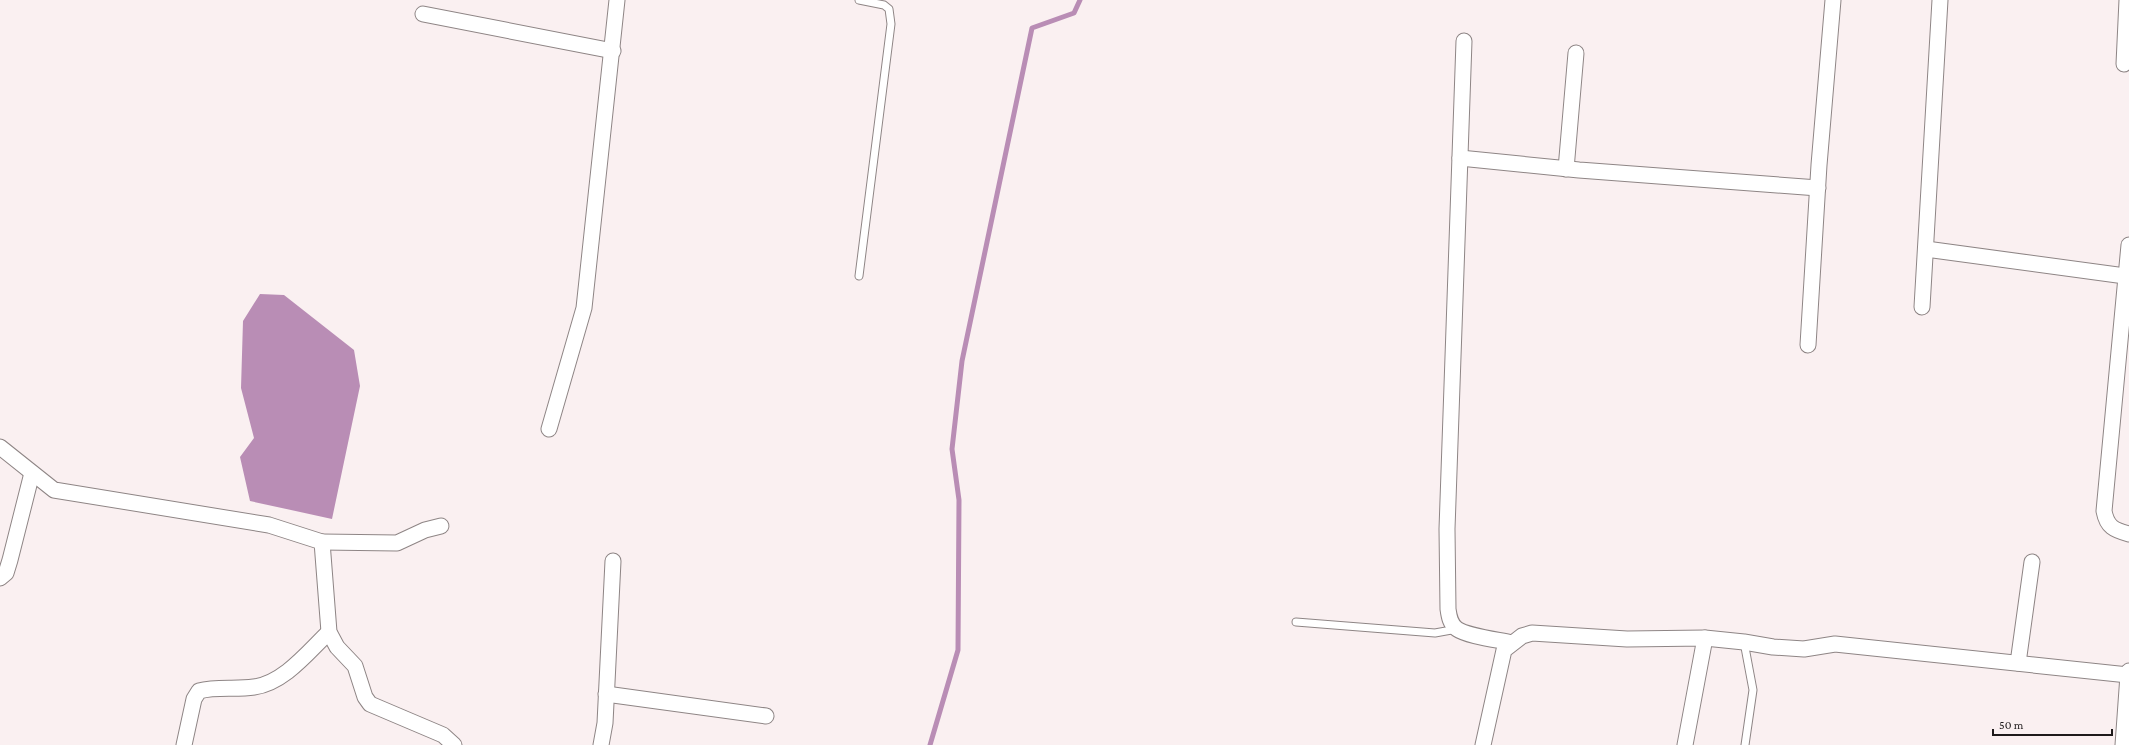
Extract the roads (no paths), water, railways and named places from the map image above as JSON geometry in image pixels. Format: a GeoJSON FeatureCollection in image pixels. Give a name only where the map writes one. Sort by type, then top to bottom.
{"type":"FeatureCollection","features":[{"type":"Feature","properties":{"kind":"street"},"geometry":{"type":"LineString","coordinates":[[549,429],[584,308],[613,51],[617,0]]}},
{"type":"Feature","properties":{"kind":"street"},"geometry":{"type":"LineString","coordinates":[[1808,345],[1818,188],[1833,0]]}},
{"type":"Feature","properties":{"kind":"street"},"geometry":{"type":"LineString","coordinates":[[1922,307],[1940,0]]}},
{"type":"Feature","properties":{"kind":"street"},"geometry":{"type":"LineString","coordinates":[[2124,64],[2127,0]]}},
{"type":"Feature","properties":{"kind":"street"},"geometry":{"type":"LineString","coordinates":[[422,14],[613,51]]}},
{"type":"Feature","properties":{"kind":"street"},"geometry":{"type":"LineString","coordinates":[[1464,41],[1447,529],[1448,609],[1451,622],[1457,629],[1478,636],[1512,643]]}},
{"type":"Feature","properties":{"kind":"street"},"geometry":{"type":"LineString","coordinates":[[1566,169],[1576,53]]}},
{"type":"Feature","properties":{"kind":"street"},"geometry":{"type":"LineString","coordinates":[[1460,158],[1566,169],[1818,188]]}},
{"type":"Feature","properties":{"kind":"street"},"geometry":{"type":"LineString","coordinates":[[2129,245],[2104,511],[2106,521],[2111,527],[2129,534]]}},
{"type":"Feature","properties":{"kind":"street"},"geometry":{"type":"LineString","coordinates":[[1926,249],[2125,276]]}},
{"type":"Feature","properties":{"kind":"street"},"geometry":{"type":"LineString","coordinates":[[0,447],[54,490],[269,525],[322,542],[398,543],[425,530],[442,526]]}},
{"type":"Feature","properties":{"kind":"street"},"geometry":{"type":"LineString","coordinates":[[0,578],[6,572],[10,560],[32,472]]}},
{"type":"Feature","properties":{"kind":"street"},"geometry":{"type":"LineString","coordinates":[[322,542],[329,632],[337,647],[355,666],[365,697],[370,704],[443,735],[454,745]]}},
{"type":"Feature","properties":{"kind":"street"},"geometry":{"type":"LineString","coordinates":[[601,745],[606,694],[613,561]]}},
{"type":"Feature","properties":{"kind":"street"},"geometry":{"type":"LineString","coordinates":[[2018,663],[2032,562]]}},
{"type":"Feature","properties":{"kind":"street"},"geometry":{"type":"LineString","coordinates":[[184,745],[194,699],[199,691],[207,689],[254,688],[269,684],[284,674],[329,632]]}},
{"type":"Feature","properties":{"kind":"street"},"geometry":{"type":"LineString","coordinates":[[1483,745],[1504,650],[1522,636],[1532,633],[1627,639],[1704,638],[1744,642],[1773,648],[1804,649],[1835,644],[2128,673],[2123,745]]}},
{"type":"Feature","properties":{"kind":"street"},"geometry":{"type":"LineString","coordinates":[[1685,745],[1704,638]]}},
{"type":"Feature","properties":{"kind":"street"},"geometry":{"type":"LineString","coordinates":[[606,694],[766,716]]}},
{"type":"Feature","properties":{"kind":"lane"},"geometry":{"type":"LineString","coordinates":[[859,0],[884,5],[889,8],[892,24],[859,276]]}},
{"type":"Feature","properties":{"kind":"lane"},"geometry":{"type":"LineString","coordinates":[[1296,622],[1435,632],[1457,629]]}},
{"type":"Feature","properties":{"kind":"lane"},"geometry":{"type":"LineString","coordinates":[[1744,642],[1753,690],[1745,745]]}},
{"type":"Feature","properties":{"kind":"waterway"},"geometry":{"type":"LineString","coordinates":[[930,745],[958,650],[959,500],[952,449],[962,361],[1032,28],[1074,13],[1080,0]]}}]}
